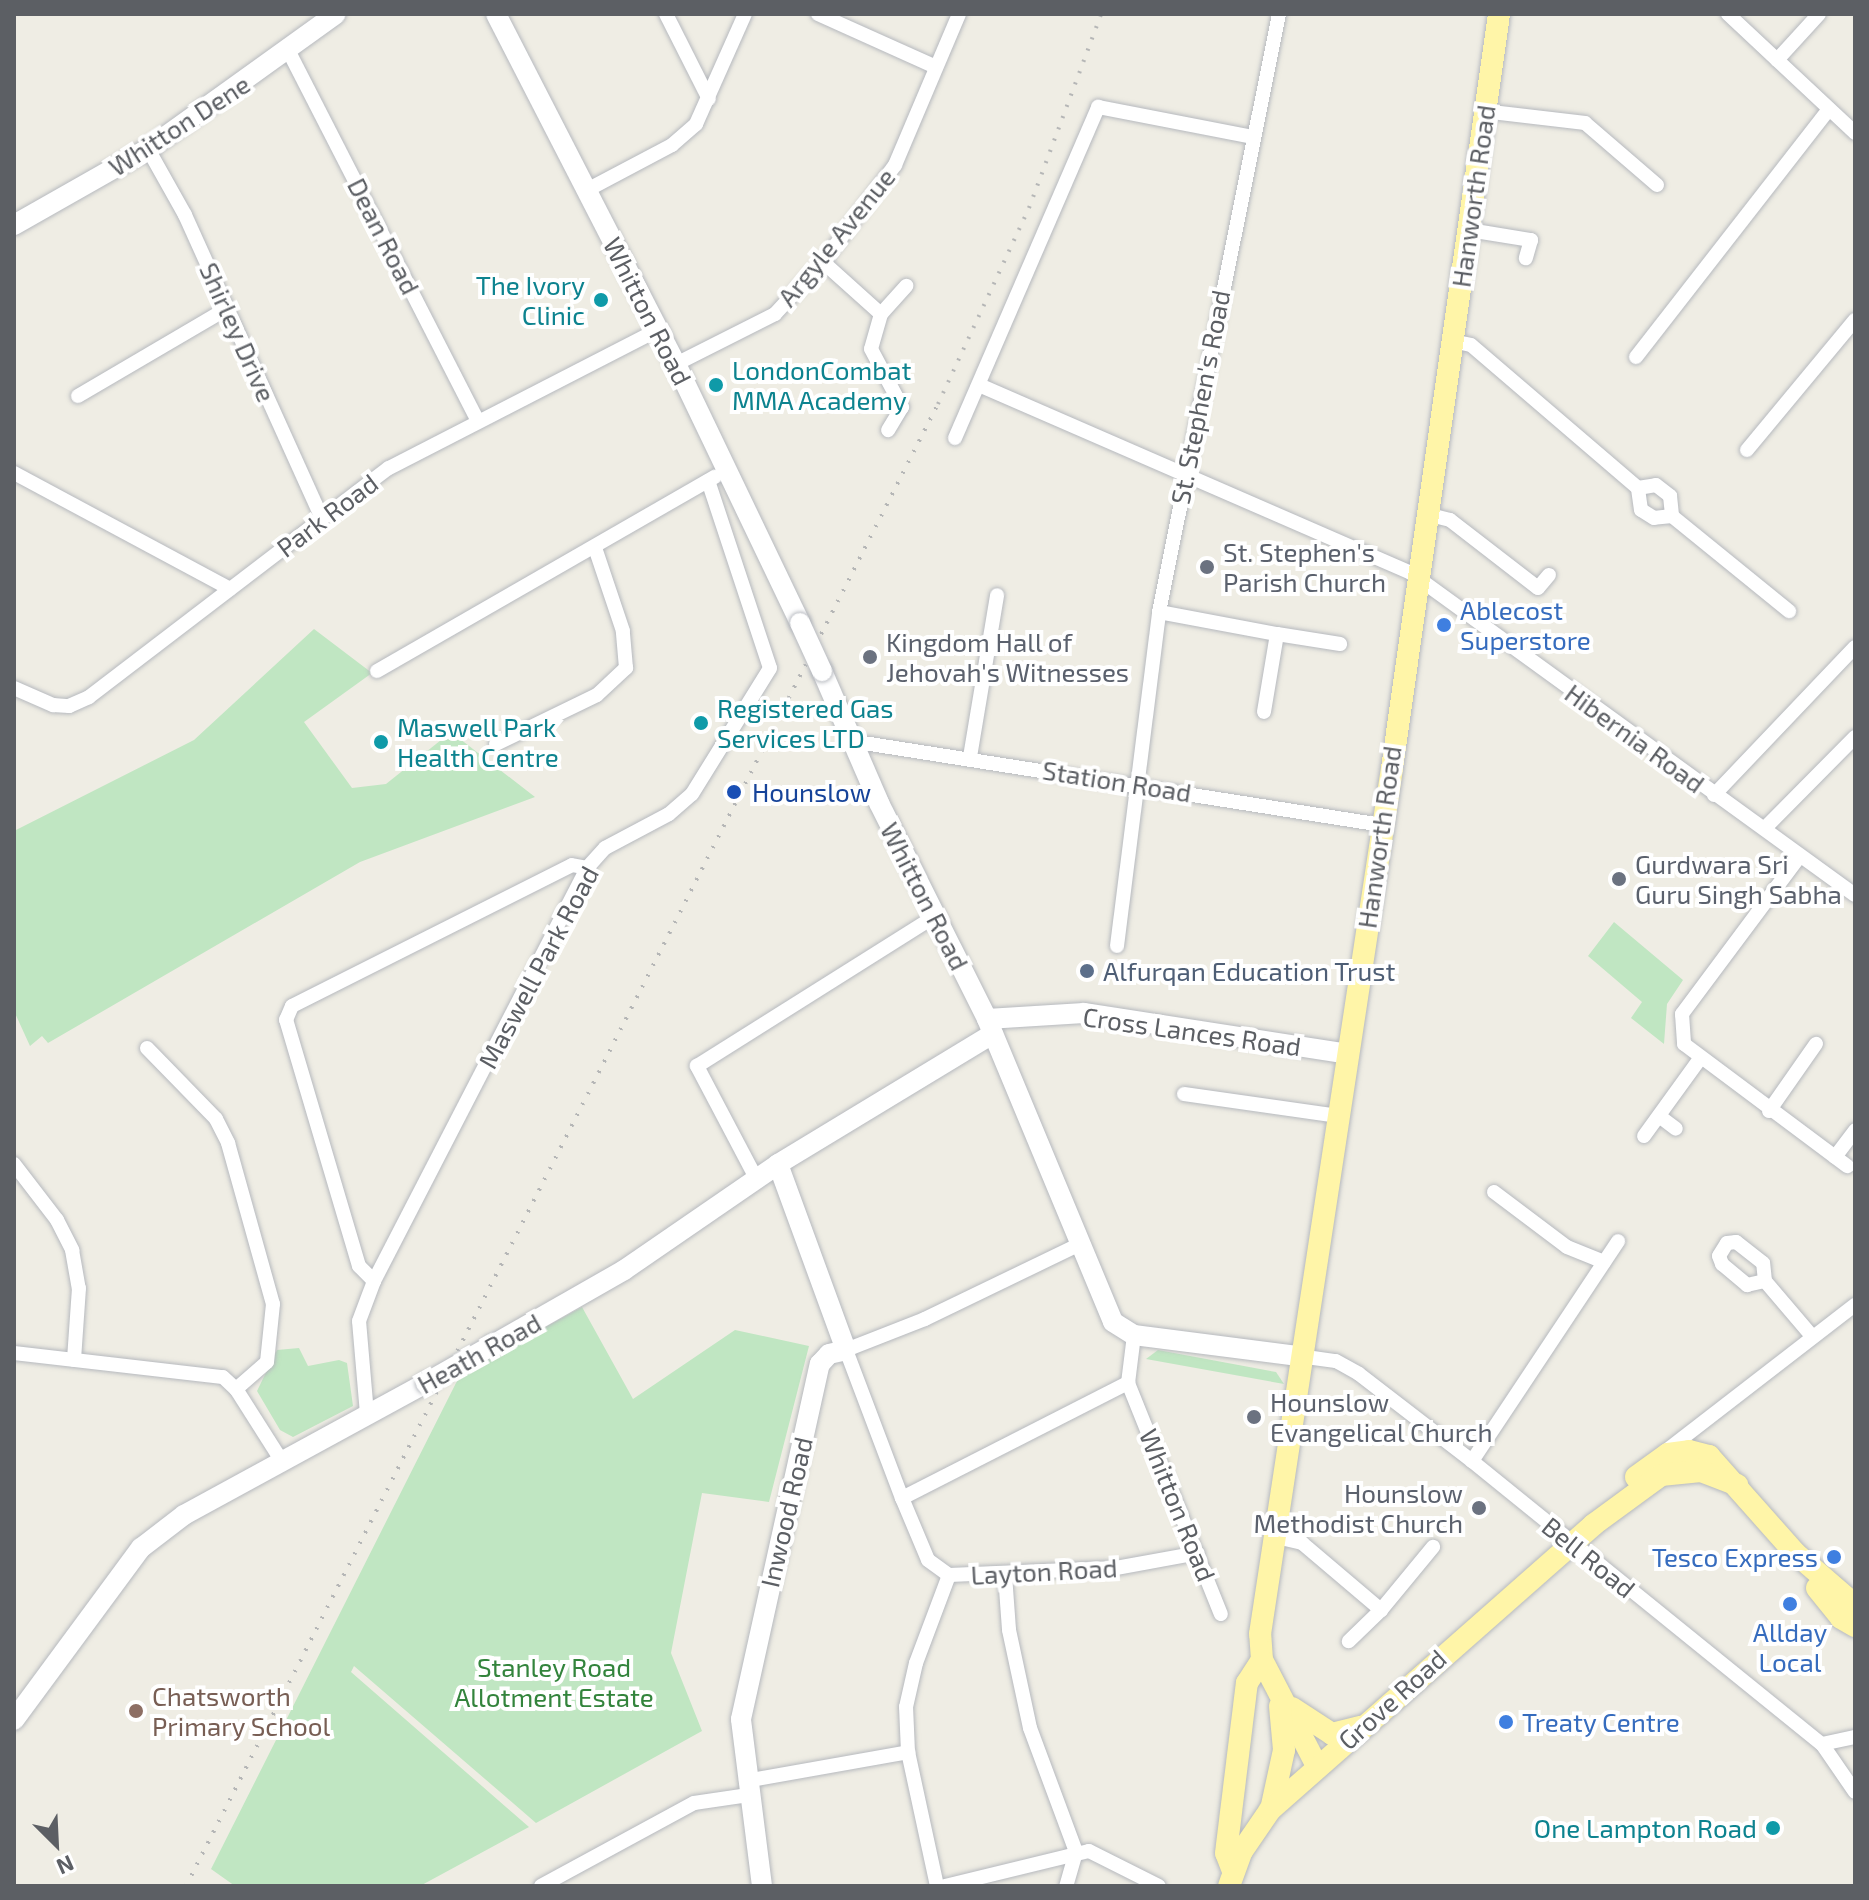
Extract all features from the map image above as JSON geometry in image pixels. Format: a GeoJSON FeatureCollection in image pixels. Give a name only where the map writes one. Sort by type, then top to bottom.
{"type":"FeatureCollection","features":[{"type":"Feature","properties":{"kind":"main road","name":"Hanworth Road"},"geometry":{"type":"LineString","coordinates":[[1314,1769],[1279,1703],[1262,1660],[1272,1536],[1348,1054],[1499,14]]}},
{"type":"Feature","properties":{"kind":"main road"},"geometry":{"type":"LineString","coordinates":[[1593,1525],[1643,1470],[1668,1454],[1689,1451],[1709,1456],[1795,1553],[1833,1610],[1855,1626]]}},
{"type":"Feature","properties":{"kind":"main road"},"geometry":{"type":"LineString","coordinates":[[1593,1525],[1661,1475],[1701,1471],[1737,1485]]}},
{"type":"Feature","properties":{"kind":"main road","name":"Grove Road"},"geometry":{"type":"LineString","coordinates":[[1231,1879],[1270,1810],[1593,1525]]}},
{"type":"Feature","properties":{"kind":"main road"},"geometry":{"type":"LineString","coordinates":[[1795,1553],[1855,1605]]}},
{"type":"Feature","properties":{"kind":"main road","name":"Hanworth Road"},"geometry":{"type":"LineString","coordinates":[[1231,1879],[1226,1853],[1247,1683],[1262,1660]]}},
{"type":"Feature","properties":{"kind":"main road","name":"Hanworth Road"},"geometry":{"type":"LineString","coordinates":[[1270,1810],[1282,1769],[1279,1703]]}},
{"type":"Feature","properties":{"kind":"main road"},"geometry":{"type":"LineString","coordinates":[[1279,1703],[1326,1732],[1339,1734],[1364,1725]]}},
{"type":"Feature","properties":{"kind":"street","name":"Whitton Dene"},"geometry":{"type":"LineString","coordinates":[[14,225],[148,149],[289,52],[336,14]]}},
{"type":"Feature","properties":{"kind":"street","name":"Whitton Road"},"geometry":{"type":"LineString","coordinates":[[496,14],[676,364],[717,476],[800,623],[851,741],[934,917],[990,1026],[1113,1322],[1134,1335],[1128,1383],[1221,1614]]}},
{"type":"Feature","properties":{"kind":"street"},"geometry":{"type":"LineString","coordinates":[[666,14],[709,99]]}},
{"type":"Feature","properties":{"kind":"street"},"geometry":{"type":"LineString","coordinates":[[587,190],[672,145],[696,124],[745,14]]}},
{"type":"Feature","properties":{"kind":"street"},"geometry":{"type":"LineString","coordinates":[[818,14],[936,67]]}},
{"type":"Feature","properties":{"kind":"street","name":"Argyle Avenue"},"geometry":{"type":"LineString","coordinates":[[676,364],[775,314],[823,262],[895,165],[959,14]]}},
{"type":"Feature","properties":{"kind":"street","name":"St. Stephen's Road"},"geometry":{"type":"LineString","coordinates":[[1117,946],[1134,783],[1159,612],[1279,14]]}},
{"type":"Feature","properties":{"kind":"street"},"geometry":{"type":"LineString","coordinates":[[1728,14],[1855,133]]}},
{"type":"Feature","properties":{"kind":"street"},"geometry":{"type":"LineString","coordinates":[[1777,60],[1819,14]]}},
{"type":"Feature","properties":{"kind":"street","name":"Dean Road"},"geometry":{"type":"LineString","coordinates":[[289,52],[478,421]]}},
{"type":"Feature","properties":{"kind":"street"},"geometry":{"type":"LineString","coordinates":[[955,438],[1102,105],[1253,137]]}},
{"type":"Feature","properties":{"kind":"street"},"geometry":{"type":"LineString","coordinates":[[1636,357],[1829,109]]}},
{"type":"Feature","properties":{"kind":"street"},"geometry":{"type":"LineString","coordinates":[[1483,111],[1585,123],[1657,185]]}},
{"type":"Feature","properties":{"kind":"street","name":"Shirley Drive"},"geometry":{"type":"LineString","coordinates":[[148,149],[228,308],[322,519]]}},
{"type":"Feature","properties":{"kind":"street"},"geometry":{"type":"LineString","coordinates":[[1469,230],[1531,240],[1526,258]]}},
{"type":"Feature","properties":{"kind":"street"},"geometry":{"type":"LineString","coordinates":[[823,262],[881,314]]}},
{"type":"Feature","properties":{"kind":"street"},"geometry":{"type":"LineString","coordinates":[[888,430],[902,407],[871,349],[881,314],[906,286]]}},
{"type":"Feature","properties":{"kind":"street"},"geometry":{"type":"LineString","coordinates":[[78,396],[228,308]]}},
{"type":"Feature","properties":{"kind":"street"},"geometry":{"type":"LineString","coordinates":[[1747,450],[1855,320]]}},
{"type":"Feature","properties":{"kind":"street","name":"Park Road"},"geometry":{"type":"LineString","coordinates":[[18,690],[53,705],[69,706],[89,697],[389,468],[658,330]]}},
{"type":"Feature","properties":{"kind":"street"},"geometry":{"type":"LineString","coordinates":[[1452,341],[1471,345],[1638,488],[1641,510],[1654,518],[1672,516]]}},
{"type":"Feature","properties":{"kind":"street","name":"Hibernia Road"},"geometry":{"type":"LineString","coordinates":[[979,385],[1418,578],[1855,895]]}},
{"type":"Feature","properties":{"kind":"street"},"geometry":{"type":"LineString","coordinates":[[14,473],[230,589]]}},
{"type":"Feature","properties":{"kind":"street"},"geometry":{"type":"LineString","coordinates":[[377,671],[717,476]]}},
{"type":"Feature","properties":{"kind":"street","name":"Maswell Park Road"},"geometry":{"type":"LineString","coordinates":[[367,1414],[359,1321],[374,1281],[587,868],[605,848],[669,814],[692,794],[770,668],[717,476]]}},
{"type":"Feature","properties":{"kind":"street"},"geometry":{"type":"LineString","coordinates":[[1638,488],[1656,485],[1670,496],[1672,516],[1789,611]]}},
{"type":"Feature","properties":{"kind":"street"},"geometry":{"type":"LineString","coordinates":[[1426,514],[1450,520],[1538,588],[1549,575]]}},
{"type":"Feature","properties":{"kind":"street"},"geometry":{"type":"LineString","coordinates":[[496,744],[597,695],[626,668],[623,631],[595,548]]}},
{"type":"Feature","properties":{"kind":"street"},"geometry":{"type":"LineString","coordinates":[[970,757],[997,595]]}},
{"type":"Feature","properties":{"kind":"street"},"geometry":{"type":"LineString","coordinates":[[1159,612],[1340,644]]}},
{"type":"Feature","properties":{"kind":"street"},"geometry":{"type":"LineString","coordinates":[[1264,712],[1277,634]]}},
{"type":"Feature","properties":{"kind":"street"},"geometry":{"type":"LineString","coordinates":[[1714,795],[1855,647]]}},
{"type":"Feature","properties":{"kind":"street"},"geometry":{"type":"LineString","coordinates":[[14,677],[18,690]]}},
{"type":"Feature","properties":{"kind":"street"},"geometry":{"type":"LineString","coordinates":[[1765,828],[1855,737]]}},
{"type":"Feature","properties":{"kind":"street","name":"Station Road"},"geometry":{"type":"LineString","coordinates":[[851,741],[970,757],[1382,825]]}},
{"type":"Feature","properties":{"kind":"street"},"geometry":{"type":"LineString","coordinates":[[1799,857],[1682,1014],[1684,1044],[1699,1060],[1847,1166]]}},
{"type":"Feature","properties":{"kind":"street"},"geometry":{"type":"LineString","coordinates":[[374,1281],[366,1278],[355,1252],[286,1020],[292,1006],[572,865],[587,868]]}},
{"type":"Feature","properties":{"kind":"street"},"geometry":{"type":"LineString","coordinates":[[756,1178],[697,1066],[934,917]]}},
{"type":"Feature","properties":{"kind":"street","name":"Cross Lances Road"},"geometry":{"type":"LineString","coordinates":[[990,1026],[1084,1013],[1348,1054]]}},
{"type":"Feature","properties":{"kind":"street","name":"Heath Road"},"geometry":{"type":"LineString","coordinates":[[14,1720],[141,1548],[184,1515],[426,1383],[624,1270],[756,1178],[990,1026]]}},
{"type":"Feature","properties":{"kind":"street"},"geometry":{"type":"LineString","coordinates":[[1769,1111],[1816,1044]]}},
{"type":"Feature","properties":{"kind":"street"},"geometry":{"type":"LineString","coordinates":[[147,1048],[216,1119],[228,1143],[273,1304],[267,1362],[236,1389]]}},
{"type":"Feature","properties":{"kind":"street"},"geometry":{"type":"LineString","coordinates":[[1790,1050],[1804,1060]]}},
{"type":"Feature","properties":{"kind":"street"},"geometry":{"type":"LineString","coordinates":[[1644,1136],[1699,1060]]}},
{"type":"Feature","properties":{"kind":"street"},"geometry":{"type":"LineString","coordinates":[[1184,1094],[1338,1116]]}},
{"type":"Feature","properties":{"kind":"street"},"geometry":{"type":"LineString","coordinates":[[1659,1116],[1676,1129]]}},
{"type":"Feature","properties":{"kind":"street"},"geometry":{"type":"LineString","coordinates":[[1835,1157],[1855,1130]]}},
{"type":"Feature","properties":{"kind":"street"},"geometry":{"type":"LineString","coordinates":[[14,1164],[57,1220],[72,1250],[79,1288],[74,1360]]}},
{"type":"Feature","properties":{"kind":"street"},"geometry":{"type":"LineString","coordinates":[[778,1164],[846,1350],[925,1319],[1080,1244]]}},
{"type":"Feature","properties":{"kind":"street"},"geometry":{"type":"LineString","coordinates":[[1494,1192],[1567,1247],[1604,1262]]}},
{"type":"Feature","properties":{"kind":"street"},"geometry":{"type":"LineString","coordinates":[[1472,1461],[1618,1241]]}},
{"type":"Feature","properties":{"kind":"street"},"geometry":{"type":"LineString","coordinates":[[1765,1281],[1811,1335]]}},
{"type":"Feature","properties":{"kind":"street"},"geometry":{"type":"LineString","coordinates":[[1643,1470],[1697,1423],[1855,1305]]}},
{"type":"Feature","properties":{"kind":"street"},"geometry":{"type":"LineString","coordinates":[[1134,1335],[1299,1356]]}},
{"type":"Feature","properties":{"kind":"street","name":"Layton Road"},"geometry":{"type":"LineString","coordinates":[[846,1350],[928,1560],[949,1575],[1005,1575],[1159,1563],[1198,1553]]}},
{"type":"Feature","properties":{"kind":"street","name":"Inwood Road"},"geometry":{"type":"LineString","coordinates":[[762,1886],[747,1788],[741,1719],[820,1364],[829,1354],[846,1350]]}},
{"type":"Feature","properties":{"kind":"street"},"geometry":{"type":"LineString","coordinates":[[14,1353],[223,1377],[236,1389],[281,1460]]}},
{"type":"Feature","properties":{"kind":"street","name":"Bell Road"},"geometry":{"type":"LineString","coordinates":[[1299,1356],[1336,1361],[1359,1374],[1472,1461],[1822,1744],[1855,1792]]}},
{"type":"Feature","properties":{"kind":"street"},"geometry":{"type":"LineString","coordinates":[[902,1498],[1128,1383]]}},
{"type":"Feature","properties":{"kind":"street"},"geometry":{"type":"LineString","coordinates":[[1689,1451],[1697,1423]]}},
{"type":"Feature","properties":{"kind":"street"},"geometry":{"type":"LineString","coordinates":[[1272,1536],[1302,1543],[1381,1610]]}},
{"type":"Feature","properties":{"kind":"street"},"geometry":{"type":"LineString","coordinates":[[1349,1641],[1381,1610],[1433,1547]]}},
{"type":"Feature","properties":{"kind":"street"},"geometry":{"type":"LineString","coordinates":[[937,1886],[908,1752],[906,1707],[916,1663],[949,1575]]}},
{"type":"Feature","properties":{"kind":"street"},"geometry":{"type":"LineString","coordinates":[[1005,1575],[1009,1630],[1030,1728],[1076,1852],[1066,1886]]}},
{"type":"Feature","properties":{"kind":"street"},"geometry":{"type":"LineString","coordinates":[[1822,1744],[1855,1737]]}},
{"type":"Feature","properties":{"kind":"street"},"geometry":{"type":"LineString","coordinates":[[541,1886],[694,1803],[908,1752]]}},
{"type":"Feature","properties":{"kind":"street"},"geometry":{"type":"LineString","coordinates":[[945,1886],[1076,1852],[1101,1854],[1159,1886]]}},
{"type":"Feature","properties":{"kind":"green space"},"geometry":{"type":"Polygon","coordinates":[[[314,629],[372,673],[304,722],[352,788],[386,784],[451,732],[535,797],[360,862],[48,1043],[42,1036],[30,1046],[14,1011],[14,831],[194,740],[314,629]]]}},
{"type":"Feature","properties":{"kind":"green space"},"geometry":{"type":"Polygon","coordinates":[[[1614,922],[1683,980],[1667,1004],[1664,1044],[1631,1018],[1642,1002],[1588,956],[1614,922]]]}},
{"type":"Feature","properties":{"kind":"green space","name":"Stanley Road Allotment Estate"},"geometry":{"type":"Polygon","coordinates":[[[582,1307],[633,1399],[735,1330],[809,1346],[769,1502],[702,1493],[671,1653],[702,1731],[536,1823],[354,1666],[351,1672],[529,1827],[420,1886],[235,1886],[211,1869],[456,1383],[462,1373],[582,1307]]]}},
{"type":"Feature","properties":{"kind":"green space"},"geometry":{"type":"Polygon","coordinates":[[[299,1348],[308,1366],[339,1360],[347,1363],[353,1406],[293,1437],[280,1430],[257,1391],[277,1350],[299,1348]]]}},
{"type":"Feature","properties":{"kind":"green space"},"geometry":{"type":"Polygon","coordinates":[[[1158,1350],[1276,1372],[1284,1384],[1146,1359],[1158,1350]]]}},
{"type":"Feature","properties":{"kind":"railway"},"geometry":{"type":"LineString","coordinates":[[186,1886],[938,404],[1029,208],[1101,14]]}},
{"type":"Feature","properties":{"kind":"place","name":"The Ivory Clinic"},"geometry":{"type":"Point","coordinates":[601,300]}},
{"type":"Feature","properties":{"kind":"place","name":"LondonCombat MMA Academy"},"geometry":{"type":"Point","coordinates":[716,385]}},
{"type":"Feature","properties":{"kind":"place","name":"St. Stephen's Parish Church"},"geometry":{"type":"Point","coordinates":[1207,567]}},
{"type":"Feature","properties":{"kind":"place","name":"Ablecost Superstore"},"geometry":{"type":"Point","coordinates":[1444,625]}},
{"type":"Feature","properties":{"kind":"place","name":"Kingdom Hall of Jehovah's Witnesses"},"geometry":{"type":"Point","coordinates":[870,657]}},
{"type":"Feature","properties":{"kind":"place","name":"Registered Gas Services LTD"},"geometry":{"type":"Point","coordinates":[701,723]}},
{"type":"Feature","properties":{"kind":"place","name":"Maswell Park Health Centre"},"geometry":{"type":"Point","coordinates":[381,742]}},
{"type":"Feature","properties":{"kind":"place","name":"Hounslow"},"geometry":{"type":"Point","coordinates":[734,792]}},
{"type":"Feature","properties":{"kind":"place","name":"Gurdwara Sri Guru Singh Sabha"},"geometry":{"type":"Point","coordinates":[1619,879]}},
{"type":"Feature","properties":{"kind":"place","name":"Alfurqan Education Trust"},"geometry":{"type":"Point","coordinates":[1087,971]}},
{"type":"Feature","properties":{"kind":"place","name":"Hounslow Evangelical Church"},"geometry":{"type":"Point","coordinates":[1254,1417]}},
{"type":"Feature","properties":{"kind":"place","name":"Hounslow Methodist Church"},"geometry":{"type":"Point","coordinates":[1479,1508]}},
{"type":"Feature","properties":{"kind":"place","name":"Tesco Express"},"geometry":{"type":"Point","coordinates":[1834,1557]}},
{"type":"Feature","properties":{"kind":"place","name":"Allday Local"},"geometry":{"type":"Point","coordinates":[1790,1604]}},
{"type":"Feature","properties":{"kind":"place","name":"Chatsworth Primary School"},"geometry":{"type":"Point","coordinates":[136,1711]}},
{"type":"Feature","properties":{"kind":"place","name":"Treaty Centre"},"geometry":{"type":"Point","coordinates":[1506,1722]}},
{"type":"Feature","properties":{"kind":"place","name":"One Lampton Road"},"geometry":{"type":"Point","coordinates":[1773,1828]}}]}
